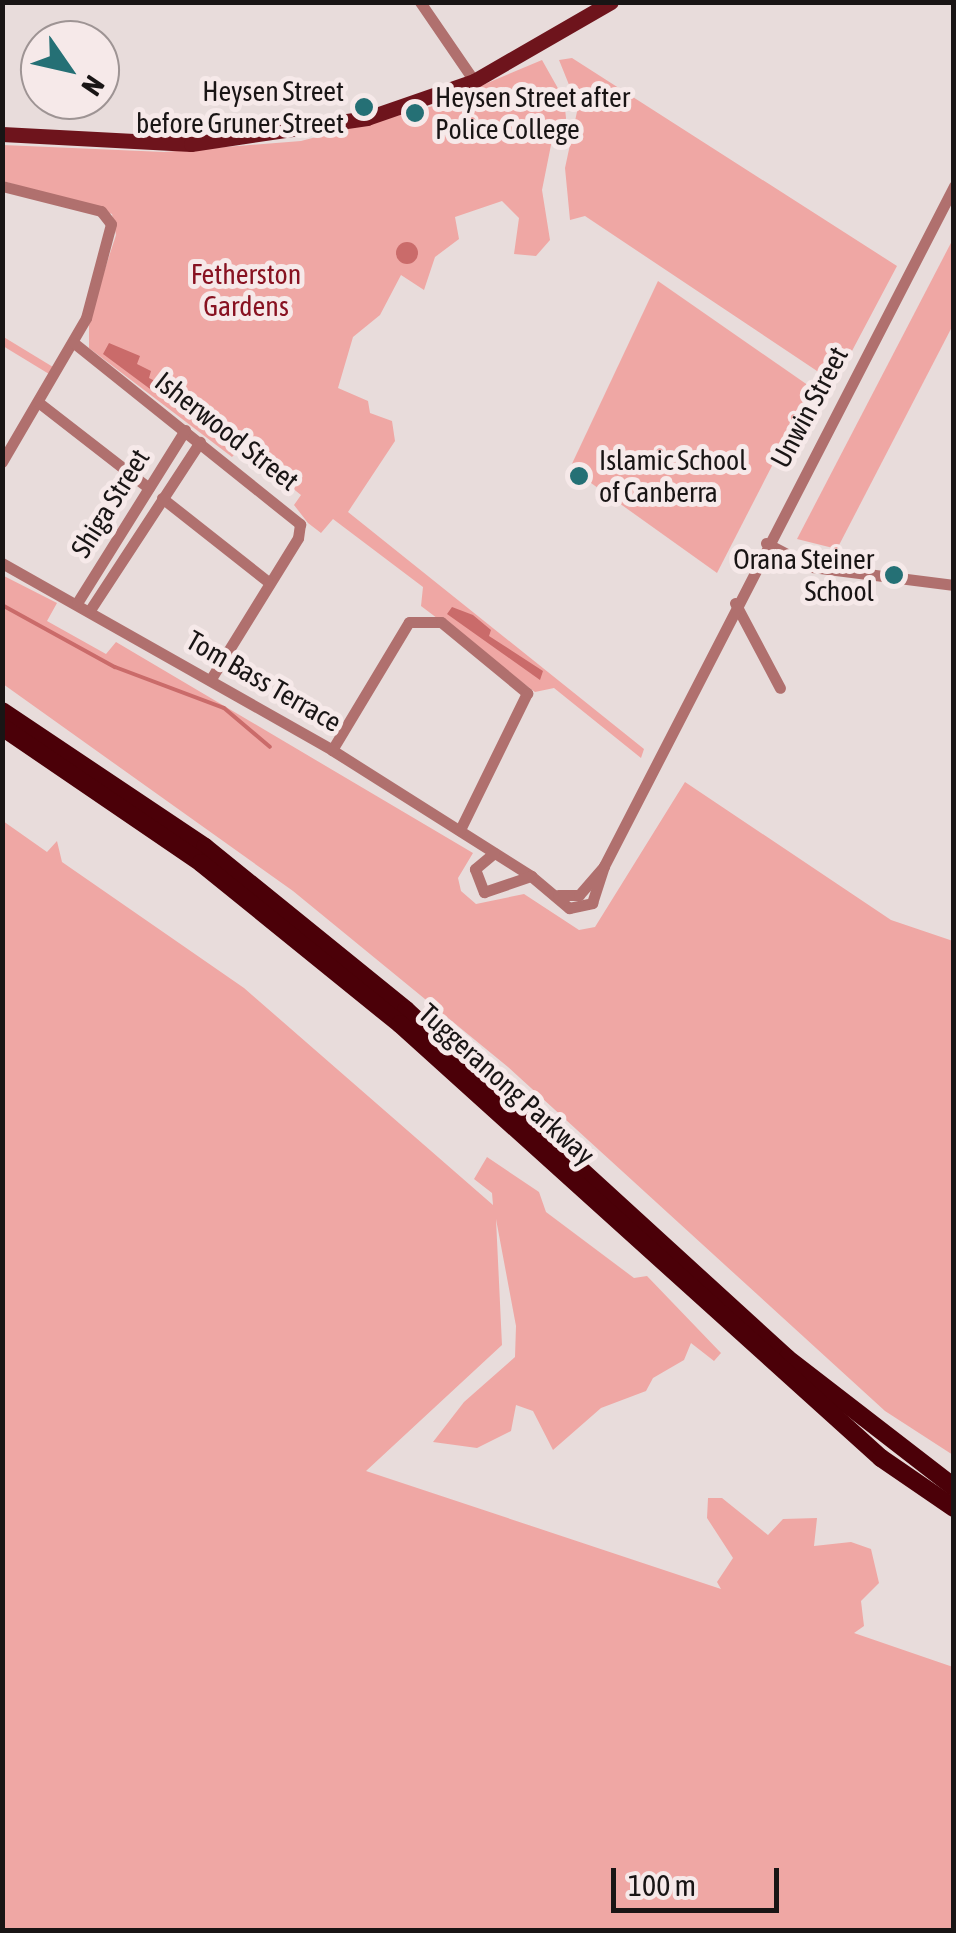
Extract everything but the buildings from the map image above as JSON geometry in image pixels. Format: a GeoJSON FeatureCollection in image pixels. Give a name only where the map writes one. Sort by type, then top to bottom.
{"type":"FeatureCollection","features":[{"type":"Feature","properties":{"kind":"highway","name":"Tuggeranong Parkway"},"geometry":{"type":"LineString","coordinates":[[2,711],[205,847],[391,998],[787,1358],[954,1487]]}},
{"type":"Feature","properties":{"kind":"highway","name":"Tuggeranong Parkway"},"geometry":{"type":"LineString","coordinates":[[2,727],[201,863],[400,1024],[881,1458],[954,1508]]}},
{"type":"Feature","properties":{"kind":"highway"},"geometry":{"type":"LineString","coordinates":[[881,1458],[954,1521]]}},
{"type":"Feature","properties":{"kind":"main road"},"geometry":{"type":"LineString","coordinates":[[2,134],[191,144],[304,131],[382,114],[474,81],[611,2]]}},
{"type":"Feature","properties":{"kind":"street"},"geometry":{"type":"LineString","coordinates":[[420,2],[474,81]]}},
{"type":"Feature","properties":{"kind":"street"},"geometry":{"type":"LineString","coordinates":[[2,186],[100,211],[111,224],[74,343],[2,462]]}},
{"type":"Feature","properties":{"kind":"street","name":"Unwin Street"},"geometry":{"type":"LineString","coordinates":[[558,896],[569,908],[586,908],[734,603],[954,186]]}},
{"type":"Feature","properties":{"kind":"street","name":"Isherwood Street"},"geometry":{"type":"LineString","coordinates":[[74,343],[300,524],[298,538],[267,581],[211,678]]}},
{"type":"Feature","properties":{"kind":"street"},"geometry":{"type":"LineString","coordinates":[[38,402],[149,488]]}},
{"type":"Feature","properties":{"kind":"street","name":"Shiga Street"},"geometry":{"type":"LineString","coordinates":[[77,603],[185,430]]}},
{"type":"Feature","properties":{"kind":"street","name":"Shiga Street"},"geometry":{"type":"LineString","coordinates":[[90,610],[200,442]]}},
{"type":"Feature","properties":{"kind":"street"},"geometry":{"type":"LineString","coordinates":[[162,498],[267,581]]}},
{"type":"Feature","properties":{"kind":"street"},"geometry":{"type":"LineString","coordinates":[[766,543],[812,567],[954,585]]}},
{"type":"Feature","properties":{"kind":"street","name":"Tom Bass Terrace"},"geometry":{"type":"LineString","coordinates":[[2,563],[332,750],[558,896]]}},
{"type":"Feature","properties":{"kind":"street"},"geometry":{"type":"LineString","coordinates":[[734,603],[780,688]]}},
{"type":"Feature","properties":{"kind":"street"},"geometry":{"type":"LineString","coordinates":[[332,750],[410,622],[441,622],[526,694],[460,830]]}},
{"type":"Feature","properties":{"kind":"street"},"geometry":{"type":"LineString","coordinates":[[494,853],[474,872],[484,892],[531,876]]}},
{"type":"Feature","properties":{"kind":"green space"},"geometry":{"type":"Polygon","coordinates":[[[572,58],[897,266],[835,383],[585,216],[570,220],[565,168],[578,107],[559,60],[572,58]]]}},
{"type":"Feature","properties":{"kind":"green space","name":"Fetherston Gardens"},"geometry":{"type":"Polygon","coordinates":[[[542,60],[564,99],[566,118],[564,135],[553,135],[542,190],[550,240],[536,256],[514,254],[519,218],[502,201],[455,217],[459,239],[435,257],[424,290],[401,275],[380,315],[353,337],[338,388],[368,401],[370,413],[392,421],[395,441],[348,512],[644,749],[641,758],[554,688],[535,692],[421,606],[423,587],[333,519],[321,533],[308,523],[294,505],[301,495],[241,447],[232,457],[89,348],[89,318],[116,235],[112,214],[3,181],[3,145],[164,152],[301,141],[433,106],[542,60]]]}},
{"type":"Feature","properties":{"kind":"green space"},"geometry":{"type":"Polygon","coordinates":[[[953,239],[953,325],[837,549],[797,539],[953,239]]]}},
{"type":"Feature","properties":{"kind":"green space"},"geometry":{"type":"Polygon","coordinates":[[[658,281],[812,388],[717,573],[570,468],[658,281]]]}},
{"type":"Feature","properties":{"kind":"green space"},"geometry":{"type":"Polygon","coordinates":[[[2,336],[53,367],[49,374],[3,346],[2,336]]]}},
{"type":"Feature","properties":{"kind":"green space"},"geometry":{"type":"Polygon","coordinates":[[[2,575],[57,603],[47,621],[106,654],[116,642],[473,853],[458,878],[461,891],[476,904],[524,894],[579,930],[595,927],[685,782],[891,920],[953,941],[953,1455],[885,1411],[508,1067],[293,891],[3,684],[2,575]]]}},
{"type":"Feature","properties":{"kind":"green space"},"geometry":{"type":"Polygon","coordinates":[[[3,821],[47,852],[57,841],[62,862],[244,988],[493,1205],[492,1193],[474,1179],[487,1157],[539,1192],[546,1212],[634,1278],[647,1276],[721,1353],[714,1361],[691,1343],[684,1360],[653,1378],[646,1391],[601,1408],[553,1450],[533,1411],[516,1405],[511,1431],[477,1448],[433,1442],[464,1402],[515,1357],[516,1326],[496,1219],[502,1345],[366,1471],[721,1589],[717,1582],[733,1558],[707,1518],[708,1498],[722,1498],[768,1535],[783,1519],[817,1518],[814,1546],[851,1542],[871,1549],[879,1583],[861,1601],[864,1626],[854,1633],[953,1667],[953,1930],[3,1930],[3,821]]]}},
{"type":"Feature","properties":{"kind":"shaded area"},"geometry":{"type":"Polygon","coordinates":[[[407,242],[415,245],[415,261],[407,264],[399,261],[396,253],[399,245],[407,242]]]}},
{"type":"Feature","properties":{"kind":"shaded area"},"geometry":{"type":"Polygon","coordinates":[[[109,343],[140,356],[137,364],[151,371],[149,378],[195,401],[239,434],[237,441],[212,435],[103,354],[109,343]]]}},
{"type":"Feature","properties":{"kind":"shaded area"},"geometry":{"type":"Polygon","coordinates":[[[452,607],[473,615],[491,630],[489,636],[543,671],[540,680],[447,614],[452,607]]]}},
{"type":"Feature","properties":{"kind":"waterway"},"geometry":{"type":"LineString","coordinates":[[2,605],[115,667],[224,708],[270,747]]}},
{"type":"Feature","properties":{"kind":"place","name":"Heysen Street before Gruner Street"},"geometry":{"type":"Point","coordinates":[364,107]}},
{"type":"Feature","properties":{"kind":"place","name":"Heysen Street after Police College"},"geometry":{"type":"Point","coordinates":[415,113]}},
{"type":"Feature","properties":{"kind":"place","name":"Islamic School of Canberra"},"geometry":{"type":"Point","coordinates":[579,476]}},
{"type":"Feature","properties":{"kind":"place","name":"Orana Steiner School"},"geometry":{"type":"Point","coordinates":[894,575]}}]}
